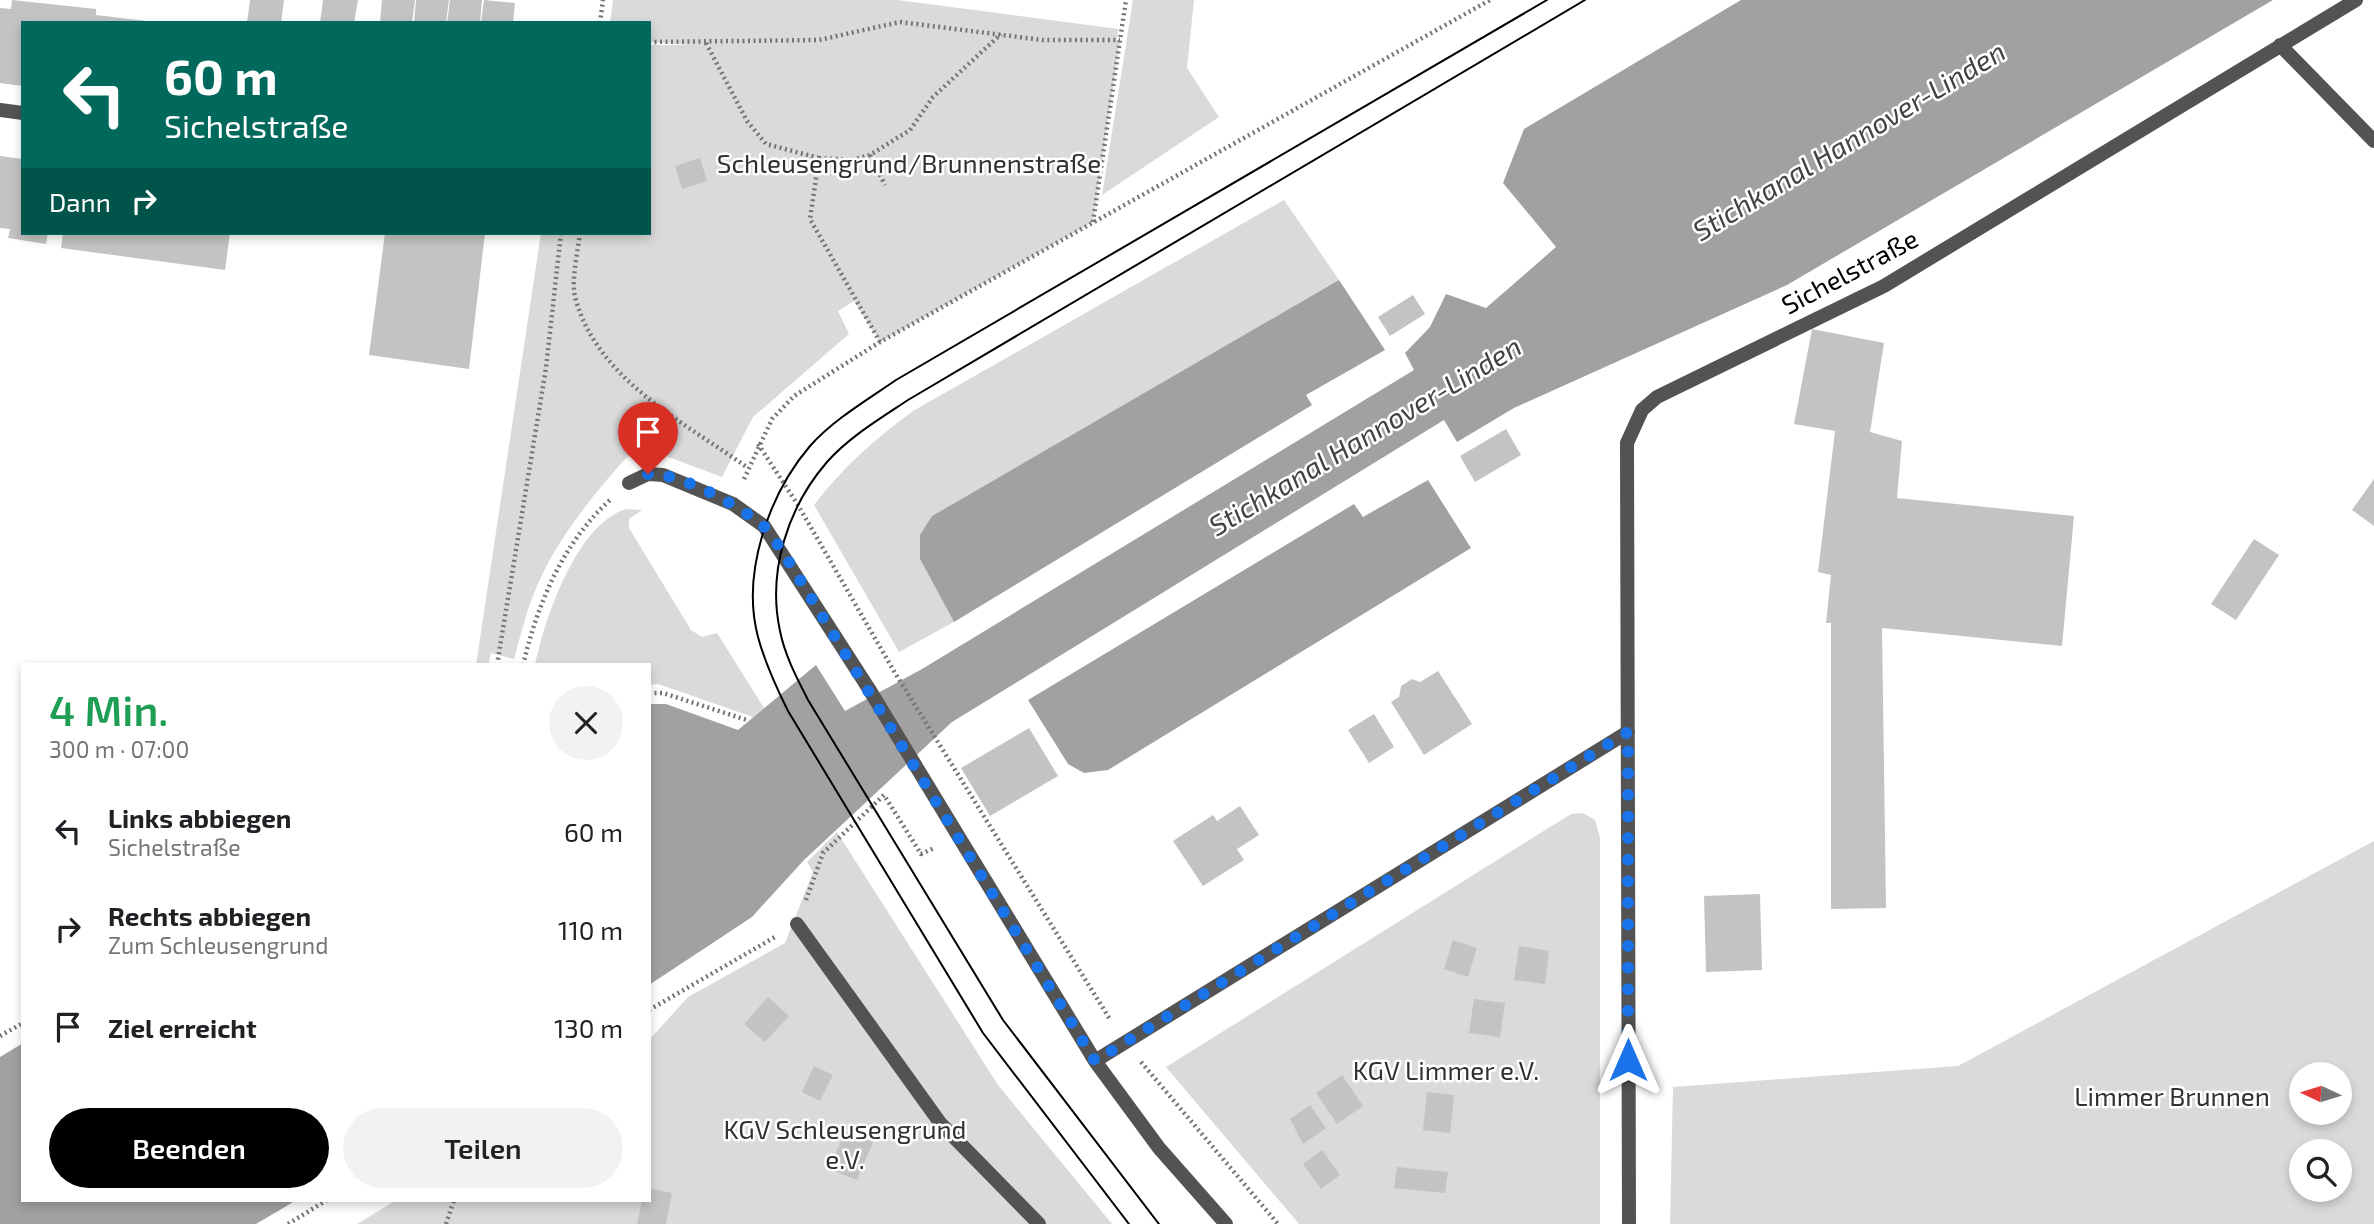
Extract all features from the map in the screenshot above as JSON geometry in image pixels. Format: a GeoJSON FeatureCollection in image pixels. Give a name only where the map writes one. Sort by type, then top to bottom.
{"type":"FeatureCollection","features":[{"type":"Feature","properties":{"kind":"street","name":"Sichelstraße"},"geometry":{"type":"LineString","coordinates":[[1629,1224],[1627,443],[1642,410],[1657,397],[1884,286],[2356,0]]}},
{"type":"Feature","properties":{"kind":"street"},"geometry":{"type":"LineString","coordinates":[[2280,45],[2374,141]]}},
{"type":"Feature","properties":{"kind":"street"},"geometry":{"type":"LineString","coordinates":[[0,110],[21,113]]}},
{"type":"Feature","properties":{"kind":"street"},"geometry":{"type":"LineString","coordinates":[[629,483],[648,474],[663,475],[733,504],[764,526],[869,689],[920,777],[1095,1061],[1159,1148],[1226,1224]]}},
{"type":"Feature","properties":{"kind":"street"},"geometry":{"type":"LineString","coordinates":[[1095,1061],[1628,732]]}},
{"type":"Feature","properties":{"kind":"street"},"geometry":{"type":"LineString","coordinates":[[797,925],[941,1125],[1039,1224]]}},
{"type":"Feature","properties":{"kind":"path"},"geometry":{"type":"LineString","coordinates":[[600,21],[603,0]]}},
{"type":"Feature","properties":{"kind":"path"},"geometry":{"type":"LineString","coordinates":[[1093,222],[1126,0]]}},
{"type":"Feature","properties":{"kind":"path"},"geometry":{"type":"LineString","coordinates":[[733,504],[758,444],[772,419],[794,396],[880,342],[1490,0]]}},
{"type":"Feature","properties":{"kind":"path"},"geometry":{"type":"LineString","coordinates":[[651,42],[819,40],[900,22],[1042,40],[1120,40]]}},
{"type":"Feature","properties":{"kind":"path"},"geometry":{"type":"LineString","coordinates":[[706,43],[747,121],[766,144],[819,158],[852,160],[870,155],[910,130],[933,97],[1001,34]]}},
{"type":"Feature","properties":{"kind":"path"},"geometry":{"type":"LineString","coordinates":[[870,155],[885,185]]}},
{"type":"Feature","properties":{"kind":"path"},"geometry":{"type":"LineString","coordinates":[[819,158],[810,219],[880,342]]}},
{"type":"Feature","properties":{"kind":"path"},"geometry":{"type":"LineString","coordinates":[[497,663],[546,368],[561,235]]}},
{"type":"Feature","properties":{"kind":"path"},"geometry":{"type":"LineString","coordinates":[[580,235],[575,295],[590,334],[613,368],[659,405],[748,468]]}},
{"type":"Feature","properties":{"kind":"path"},"geometry":{"type":"LineString","coordinates":[[758,444],[798,505],[895,673],[1124,1042],[1279,1224]]}},
{"type":"Feature","properties":{"kind":"path"},"geometry":{"type":"LineString","coordinates":[[523,663],[534,620],[555,571],[591,518],[629,483]]}},
{"type":"Feature","properties":{"kind":"path"},"geometry":{"type":"LineString","coordinates":[[651,693],[663,693],[747,720]]}},
{"type":"Feature","properties":{"kind":"path"},"geometry":{"type":"LineString","coordinates":[[651,1009],[797,925],[823,853],[884,795],[912,840]]}},
{"type":"Feature","properties":{"kind":"path"},"geometry":{"type":"LineString","coordinates":[[0,1037],[21,1024]]}},
{"type":"Feature","properties":{"kind":"path"},"geometry":{"type":"LineString","coordinates":[[288,1224],[324,1202]]}},
{"type":"Feature","properties":{"kind":"path"},"geometry":{"type":"LineString","coordinates":[[446,1224],[453,1202]]}},
{"type":"Feature","properties":{"kind":"green space","name":"Schleusengrund/Brunnenstraße"},"geometry":{"type":"Polygon","coordinates":[[[613,0],[898,0],[1118,29],[1117,40],[1120,40],[1093,222],[880,342],[854,301],[838,311],[849,334],[753,417],[722,477],[658,453],[627,457],[586,505],[551,558],[530,604],[514,659],[491,653],[488,663],[476,663],[541,235],[651,235],[651,45],[689,45],[651,42],[651,21],[610,21],[613,0]]]}},
{"type":"Feature","properties":{"kind":"green space"},"geometry":{"type":"Polygon","coordinates":[[[1133,0],[1194,0],[1187,68],[1219,117],[1102,195],[1133,0]]]}},
{"type":"Feature","properties":{"kind":"green space"},"geometry":{"type":"Polygon","coordinates":[[[1284,200],[1339,280],[932,516],[920,559],[954,622],[899,652],[814,505],[836,478],[860,454],[913,411],[1284,200]]]}},
{"type":"Feature","properties":{"kind":"green space"},"geometry":{"type":"Polygon","coordinates":[[[626,509],[642,510],[629,519],[629,528],[691,630],[702,637],[717,633],[764,708],[753,717],[658,684],[651,685],[651,663],[536,663],[546,623],[566,575],[592,534],[608,518],[626,509]]]}},
{"type":"Feature","properties":{"kind":"green space","name":"KGV Limmer e.V."},"geometry":{"type":"Polygon","coordinates":[[[1583,813],[1595,820],[1600,838],[1600,1224],[1299,1224],[1166,1067],[1571,814],[1583,813]]]}},
{"type":"Feature","properties":{"kind":"green space","name":"KGV Schleusengrund e.V."},"geometry":{"type":"Polygon","coordinates":[[[837,832],[998,1085],[1112,1224],[357,1224],[393,1202],[651,1202],[651,1038],[688,997],[785,943],[813,872],[807,862],[837,832]]]}},
{"type":"Feature","properties":{"kind":"green space","name":"Limmer Brunnen"},"geometry":{"type":"Polygon","coordinates":[[[2374,841],[2374,1224],[1670,1224],[1673,1087],[1958,1066],[2374,841]]]}},
{"type":"Feature","properties":{"kind":"water","name":"Stichkanal Hannover-Linden"},"geometry":{"type":"Polygon","coordinates":[[[1741,0],[2273,0],[1787,285],[1514,408],[1457,442],[1444,420],[952,722],[804,860],[752,917],[651,984],[651,704],[666,704],[738,730],[816,665],[845,711],[922,669],[1414,370],[1405,353],[1430,327],[1446,294],[1486,308],[1556,247],[1503,183],[1524,129],[1741,0]]]}},
{"type":"Feature","properties":{"kind":"water"},"geometry":{"type":"Polygon","coordinates":[[[1339,280],[1385,350],[1306,395],[1312,405],[954,622],[920,559],[920,535],[932,516],[1339,280]]]}},
{"type":"Feature","properties":{"kind":"water"},"geometry":{"type":"Polygon","coordinates":[[[1428,480],[1471,548],[1108,770],[1084,773],[1068,764],[1028,700],[1354,504],[1363,517],[1428,480]]]}},
{"type":"Feature","properties":{"kind":"water"},"geometry":{"type":"Polygon","coordinates":[[[21,1044],[21,1202],[293,1202],[256,1224],[0,1224],[0,1057],[21,1044]]]}},
{"type":"Feature","properties":{"kind":"building"},"geometry":{"type":"Polygon","coordinates":[[[12,0],[96,9],[96,15],[146,21],[21,21],[21,86],[0,83],[0,8],[11,9],[12,0]]]}},
{"type":"Feature","properties":{"kind":"building"},"geometry":{"type":"Polygon","coordinates":[[[250,0],[284,0],[281,21],[247,21],[250,0]]]}},
{"type":"Feature","properties":{"kind":"building"},"geometry":{"type":"Polygon","coordinates":[[[323,0],[358,0],[354,21],[320,21],[323,0]]]}},
{"type":"Feature","properties":{"kind":"building"},"geometry":{"type":"Polygon","coordinates":[[[382,0],[415,0],[412,21],[380,21],[382,0]]]}},
{"type":"Feature","properties":{"kind":"building"},"geometry":{"type":"Polygon","coordinates":[[[416,0],[449,0],[446,21],[414,21],[416,0]]]}},
{"type":"Feature","properties":{"kind":"building"},"geometry":{"type":"Polygon","coordinates":[[[450,0],[482,0],[480,21],[447,21],[450,0]]]}},
{"type":"Feature","properties":{"kind":"building"},"geometry":{"type":"Polygon","coordinates":[[[484,0],[515,3],[513,21],[481,21],[484,0]]]}},
{"type":"Feature","properties":{"kind":"building"},"geometry":{"type":"Polygon","coordinates":[[[0,156],[21,159],[21,235],[48,235],[46,244],[8,238],[10,229],[0,228],[0,156]]]}},
{"type":"Feature","properties":{"kind":"building"},"geometry":{"type":"Polygon","coordinates":[[[700,158],[707,181],[682,189],[675,166],[700,158]]]}},
{"type":"Feature","properties":{"kind":"building"},"geometry":{"type":"Polygon","coordinates":[[[63,235],[230,235],[225,270],[61,248],[63,235]]]}},
{"type":"Feature","properties":{"kind":"building"},"geometry":{"type":"Polygon","coordinates":[[[385,235],[485,235],[469,369],[369,355],[385,235]]]}},
{"type":"Feature","properties":{"kind":"building"},"geometry":{"type":"Polygon","coordinates":[[[1413,295],[1425,314],[1390,336],[1378,317],[1413,295]]]}},
{"type":"Feature","properties":{"kind":"building"},"geometry":{"type":"Polygon","coordinates":[[[1812,329],[1884,343],[1870,432],[1902,441],[1897,498],[2074,516],[2062,646],[1882,628],[1886,908],[1831,909],[1831,623],[1826,623],[1831,575],[1818,572],[1835,431],[1794,424],[1812,329]]]}},
{"type":"Feature","properties":{"kind":"building"},"geometry":{"type":"Polygon","coordinates":[[[1506,429],[1521,455],[1475,482],[1460,456],[1506,429]]]}},
{"type":"Feature","properties":{"kind":"building"},"geometry":{"type":"Polygon","coordinates":[[[2374,479],[2374,526],[2352,510],[2374,479]]]}},
{"type":"Feature","properties":{"kind":"building"},"geometry":{"type":"Polygon","coordinates":[[[2254,539],[2279,555],[2236,620],[2211,604],[2254,539]]]}},
{"type":"Feature","properties":{"kind":"building"},"geometry":{"type":"Polygon","coordinates":[[[1438,671],[1472,724],[1424,755],[1391,702],[1399,697],[1401,686],[1412,679],[1420,682],[1438,671]]]}},
{"type":"Feature","properties":{"kind":"building"},"geometry":{"type":"Polygon","coordinates":[[[1374,714],[1394,747],[1369,763],[1348,730],[1374,714]]]}},
{"type":"Feature","properties":{"kind":"building"},"geometry":{"type":"Polygon","coordinates":[[[1029,728],[1058,776],[990,816],[961,768],[1029,728]]]}},
{"type":"Feature","properties":{"kind":"building"},"geometry":{"type":"Polygon","coordinates":[[[1240,806],[1259,835],[1237,849],[1244,860],[1203,886],[1173,841],[1213,815],[1217,821],[1240,806]]]}},
{"type":"Feature","properties":{"kind":"building"},"geometry":{"type":"Polygon","coordinates":[[[1760,894],[1762,970],[1706,972],[1704,896],[1760,894]]]}},
{"type":"Feature","properties":{"kind":"building"},"geometry":{"type":"Polygon","coordinates":[[[1453,940],[1477,948],[1468,977],[1444,969],[1453,940]]]}},
{"type":"Feature","properties":{"kind":"building"},"geometry":{"type":"Polygon","coordinates":[[[1519,946],[1549,951],[1545,984],[1514,980],[1519,946]]]}},
{"type":"Feature","properties":{"kind":"building"},"geometry":{"type":"Polygon","coordinates":[[[768,997],[789,1016],[765,1042],[744,1024],[768,997]]]}},
{"type":"Feature","properties":{"kind":"building"},"geometry":{"type":"Polygon","coordinates":[[[1474,999],[1505,1003],[1500,1037],[1469,1033],[1474,999]]]}},
{"type":"Feature","properties":{"kind":"building"},"geometry":{"type":"Polygon","coordinates":[[[814,1066],[833,1075],[820,1101],[802,1092],[814,1066]]]}},
{"type":"Feature","properties":{"kind":"building"},"geometry":{"type":"Polygon","coordinates":[[[1342,1075],[1363,1106],[1337,1124],[1316,1093],[1342,1075]]]}},
{"type":"Feature","properties":{"kind":"building"},"geometry":{"type":"Polygon","coordinates":[[[1427,1092],[1454,1095],[1450,1133],[1423,1130],[1427,1092]]]}},
{"type":"Feature","properties":{"kind":"building"},"geometry":{"type":"Polygon","coordinates":[[[1310,1105],[1326,1128],[1303,1144],[1290,1119],[1310,1105]]]}},
{"type":"Feature","properties":{"kind":"building"},"geometry":{"type":"Polygon","coordinates":[[[845,1132],[873,1142],[857,1180],[829,1169],[845,1132]]]}},
{"type":"Feature","properties":{"kind":"building"},"geometry":{"type":"Polygon","coordinates":[[[1322,1150],[1340,1175],[1321,1189],[1303,1164],[1322,1150]]]}},
{"type":"Feature","properties":{"kind":"building"},"geometry":{"type":"Polygon","coordinates":[[[1397,1167],[1448,1172],[1445,1193],[1394,1188],[1397,1167]]]}},
{"type":"Feature","properties":{"kind":"building"},"geometry":{"type":"Polygon","coordinates":[[[651,1188],[672,1193],[666,1224],[637,1224],[642,1202],[651,1202],[651,1188]]]}},
{"type":"Feature","properties":{"kind":"tram line"},"geometry":{"type":"LineString","coordinates":[[1129,1224],[983,1033],[788,711],[764,656],[754,612],[753,587],[762,535],[782,487],[795,465],[819,437],[862,403],[896,380],[1547,0]]}},
{"type":"Feature","properties":{"kind":"tram line"},"geometry":{"type":"LineString","coordinates":[[1159,1224],[1003,1020],[808,700],[788,658],[780,631],[776,586],[784,541],[801,499],[813,480],[836,453],[876,421],[1585,0]]}},
{"type":"Feature","properties":{"kind":"route"},"geometry":{"type":"LineString","coordinates":[[648,474],[663,475],[733,504],[764,526],[869,689],[920,777],[1095,1061],[1628,732],[1628,1060]]}}]}
